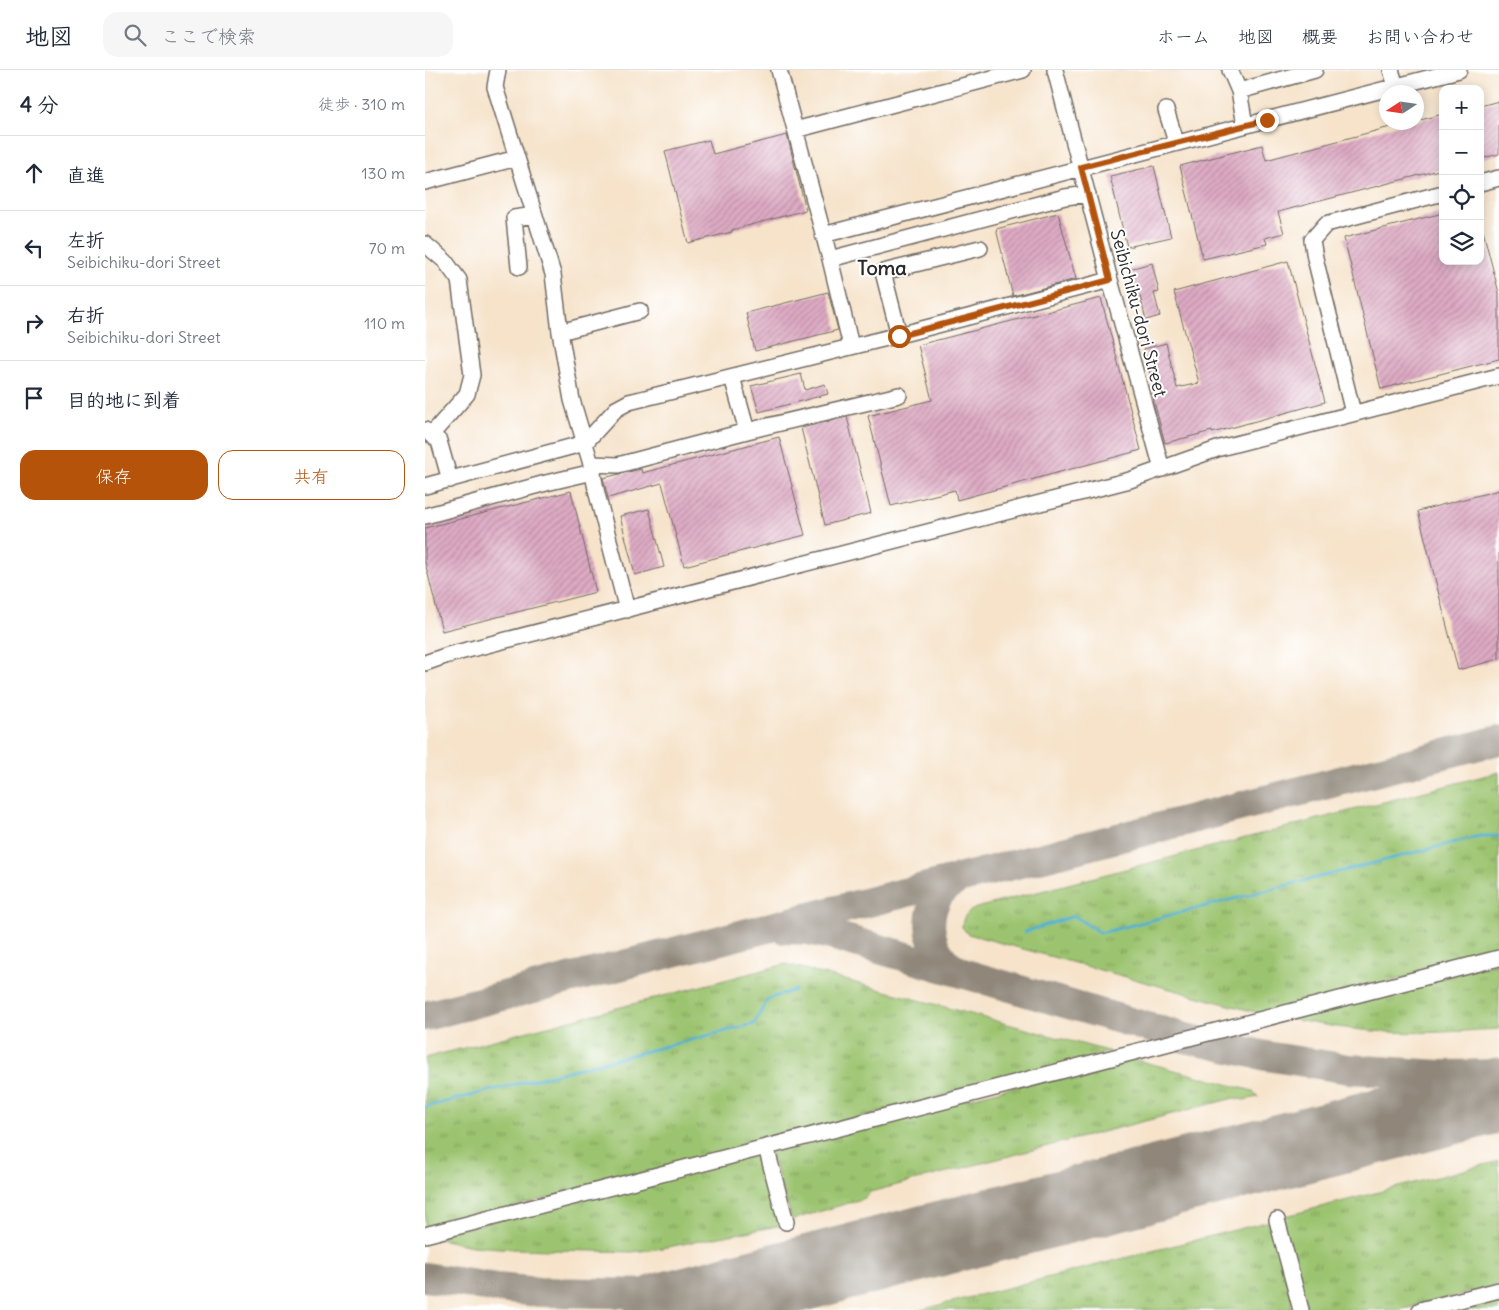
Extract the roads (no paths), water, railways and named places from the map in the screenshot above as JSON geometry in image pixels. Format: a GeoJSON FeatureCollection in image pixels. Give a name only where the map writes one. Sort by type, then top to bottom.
{"type":"FeatureCollection","features":[{"type":"Feature","properties":{"kind":"street"},"geometry":{"type":"LineString","coordinates":[[498,70],[495,86],[553,274],[560,332],[572,400],[592,468],[627,610]]}},
{"type":"Feature","properties":{"kind":"street"},"geometry":{"type":"LineString","coordinates":[[779,70],[830,258],[851,346]]}},
{"type":"Feature","properties":{"kind":"street"},"geometry":{"type":"LineString","coordinates":[[795,130],[1023,70]]}},
{"type":"Feature","properties":{"kind":"street","name":"Seibichiku-dori Street"},"geometry":{"type":"LineString","coordinates":[[1055,70],[1162,468]]}},
{"type":"Feature","properties":{"kind":"street"},"geometry":{"type":"LineString","coordinates":[[1230,70],[1239,90],[1245,125]]}},
{"type":"Feature","properties":{"kind":"street"},"geometry":{"type":"LineString","coordinates":[[1239,90],[1315,70]]}},
{"type":"Feature","properties":{"kind":"street"},"geometry":{"type":"LineString","coordinates":[[1391,70],[1396,85]]}},
{"type":"Feature","properties":{"kind":"street"},"geometry":{"type":"LineString","coordinates":[[1400,85],[1459,70]]}},
{"type":"Feature","properties":{"kind":"street"},"geometry":{"type":"LineString","coordinates":[[823,235],[1379,90]]}},
{"type":"Feature","properties":{"kind":"street"},"geometry":{"type":"LineString","coordinates":[[1166,110],[1176,142]]}},
{"type":"Feature","properties":{"kind":"street"},"geometry":{"type":"LineString","coordinates":[[425,182],[517,158]]}},
{"type":"Feature","properties":{"kind":"street"},"geometry":{"type":"LineString","coordinates":[[1484,182],[1499,178]]}},
{"type":"Feature","properties":{"kind":"street"},"geometry":{"type":"LineString","coordinates":[[830,258],[1065,198],[1088,194]]}},
{"type":"Feature","properties":{"kind":"street"},"geometry":{"type":"LineString","coordinates":[[1353,414],[1312,240],[1326,224],[1439,194]]}},
{"type":"Feature","properties":{"kind":"street"},"geometry":{"type":"LineString","coordinates":[[519,268],[514,218],[535,215]]}},
{"type":"Feature","properties":{"kind":"street"},"geometry":{"type":"LineString","coordinates":[[425,244],[445,260],[459,280],[472,375],[467,394],[428,433],[439,441],[450,480]]}},
{"type":"Feature","properties":{"kind":"street"},"geometry":{"type":"LineString","coordinates":[[899,336],[883,272],[980,248]]}},
{"type":"Feature","properties":{"kind":"street"},"geometry":{"type":"LineString","coordinates":[[425,486],[585,443],[615,409],[629,402],[851,346],[899,336],[1110,280]]}},
{"type":"Feature","properties":{"kind":"street"},"geometry":{"type":"LineString","coordinates":[[560,332],[640,311]]}},
{"type":"Feature","properties":{"kind":"street"},"geometry":{"type":"LineString","coordinates":[[426,658],[448,655],[627,610],[1130,480],[1219,448],[1499,376]]}},
{"type":"Feature","properties":{"kind":"street"},"geometry":{"type":"LineString","coordinates":[[732,377],[747,431]]}},
{"type":"Feature","properties":{"kind":"street"},"geometry":{"type":"LineString","coordinates":[[425,516],[546,483],[592,468],[618,465],[747,431],[899,395]]}},
{"type":"Feature","properties":{"kind":"street"},"geometry":{"type":"LineString","coordinates":[[425,1235],[1499,958]]}},
{"type":"Feature","properties":{"kind":"street"},"geometry":{"type":"LineString","coordinates":[[766,1147],[786,1222]]}},
{"type":"Feature","properties":{"kind":"street"},"geometry":{"type":"LineString","coordinates":[[1277,1220],[1301,1310]]}},
{"type":"Feature","properties":{"kind":"street"},"geometry":{"type":"LineString","coordinates":[[1420,1310],[1499,1290]]}},
{"type":"Feature","properties":{"kind":"waterway"},"geometry":{"type":"LineString","coordinates":[[1025,932],[1074,916],[1101,933],[1479,836],[1499,836]]}},
{"type":"Feature","properties":{"kind":"waterway"},"geometry":{"type":"LineString","coordinates":[[425,1107],[754,1024],[768,999],[795,990]]}},
{"type":"Feature","properties":{"kind":"district","name":"Toma"},"geometry":{"type":"Point","coordinates":[882,267]}}]}
